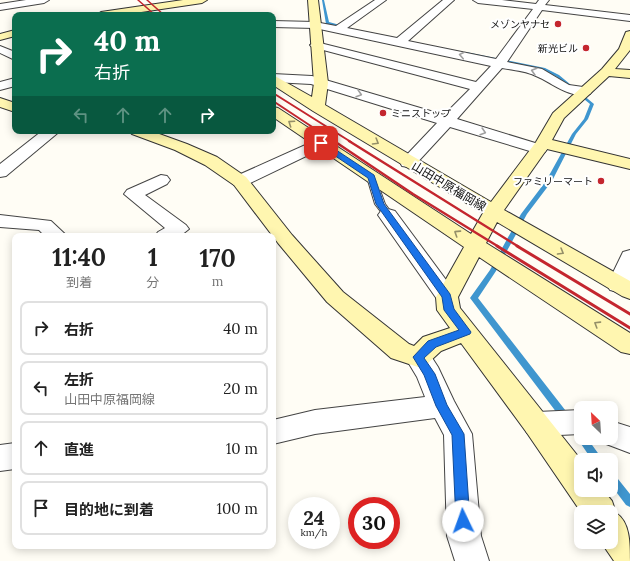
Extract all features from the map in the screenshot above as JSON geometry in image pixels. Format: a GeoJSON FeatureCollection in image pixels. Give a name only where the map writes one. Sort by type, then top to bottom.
{"type":"FeatureCollection","features":[{"type":"Feature","properties":{"kind":"street"},"geometry":{"type":"LineString","coordinates":[[0,7],[44,0]]}},
{"type":"Feature","properties":{"kind":"street"},"geometry":{"type":"LineString","coordinates":[[126,0],[139,12],[162,2],[202,0]]}},
{"type":"Feature","properties":{"kind":"street"},"geometry":{"type":"LineString","coordinates":[[313,0],[316,45],[321,83],[318,108]]}},
{"type":"Feature","properties":{"kind":"street"},"geometry":{"type":"LineString","coordinates":[[341,27],[381,0]]}},
{"type":"Feature","properties":{"kind":"street"},"geometry":{"type":"LineString","coordinates":[[402,40],[449,0]]}},
{"type":"Feature","properties":{"kind":"street"},"geometry":{"type":"LineString","coordinates":[[478,0],[542,4],[630,18]]}},
{"type":"Feature","properties":{"kind":"street"},"geometry":{"type":"LineString","coordinates":[[162,2],[175,12]]}},
{"type":"Feature","properties":{"kind":"street"},"geometry":{"type":"LineString","coordinates":[[408,162],[448,121],[502,60],[542,4]]}},
{"type":"Feature","properties":{"kind":"street"},"geometry":{"type":"LineString","coordinates":[[12,5],[34,11]]}},
{"type":"Feature","properties":{"kind":"street"},"geometry":{"type":"LineString","coordinates":[[276,24],[341,27],[502,60],[538,72],[556,81],[564,88],[581,93]]}},
{"type":"Feature","properties":{"kind":"street"},"geometry":{"type":"LineString","coordinates":[[0,37],[12,34]]}},
{"type":"Feature","properties":{"kind":"street"},"geometry":{"type":"LineString","coordinates":[[630,34],[624,50],[606,72],[581,93],[558,116],[547,146],[510,222],[624,288],[630,257]]}},
{"type":"Feature","properties":{"kind":"street"},"geometry":{"type":"LineString","coordinates":[[316,45],[479,87]]}},
{"type":"Feature","properties":{"kind":"street"},"geometry":{"type":"LineString","coordinates":[[0,49],[12,55]]}},
{"type":"Feature","properties":{"kind":"street"},"geometry":{"type":"LineString","coordinates":[[606,72],[630,74]]}},
{"type":"Feature","properties":{"kind":"street"},"geometry":{"type":"LineString","coordinates":[[276,79],[312,80],[448,121],[547,146],[630,164]]}},
{"type":"Feature","properties":{"kind":"street","name":"山田中原福岡線"},"geometry":{"type":"LineString","coordinates":[[276,81],[318,108],[510,222],[482,250],[447,297]]}},
{"type":"Feature","properties":{"kind":"street"},"geometry":{"type":"LineString","coordinates":[[0,86],[12,83]]}},
{"type":"Feature","properties":{"kind":"street"},"geometry":{"type":"LineString","coordinates":[[0,102],[12,107]]}},
{"type":"Feature","properties":{"kind":"street"},"geometry":{"type":"LineString","coordinates":[[276,113],[482,250],[630,345]]}},
{"type":"Feature","properties":{"kind":"street"},"geometry":{"type":"LineString","coordinates":[[0,172],[48,134]]}},
{"type":"Feature","properties":{"kind":"street"},"geometry":{"type":"LineString","coordinates":[[148,134],[211,161],[240,181],[285,239],[335,297],[400,351],[418,357],[429,374],[442,406],[458,434],[464,536],[472,561]]}},
{"type":"Feature","properties":{"kind":"street"},"geometry":{"type":"LineString","coordinates":[[240,181],[321,143]]}},
{"type":"Feature","properties":{"kind":"street"},"geometry":{"type":"LineString","coordinates":[[161,180],[133,194],[179,229],[171,233]]}},
{"type":"Feature","properties":{"kind":"street"},"geometry":{"type":"LineString","coordinates":[[388,215],[447,297],[449,310],[537,424],[574,475]]}},
{"type":"Feature","properties":{"kind":"street"},"geometry":{"type":"LineString","coordinates":[[0,221],[44,225],[53,233]]}},
{"type":"Feature","properties":{"kind":"street"},"geometry":{"type":"LineString","coordinates":[[418,357],[432,344],[466,332]]}},
{"type":"Feature","properties":{"kind":"street"},"geometry":{"type":"LineString","coordinates":[[276,431],[315,422],[442,406]]}},
{"type":"Feature","properties":{"kind":"street"},"geometry":{"type":"LineString","coordinates":[[537,424],[574,422]]}},
{"type":"Feature","properties":{"kind":"street"},"geometry":{"type":"LineString","coordinates":[[618,436],[630,440]]}},
{"type":"Feature","properties":{"kind":"street"},"geometry":{"type":"LineString","coordinates":[[0,458],[12,456]]}},
{"type":"Feature","properties":{"kind":"street"},"geometry":{"type":"LineString","coordinates":[[618,538],[630,554]]}},
{"type":"Feature","properties":{"kind":"lane"},"geometry":{"type":"LineString","coordinates":[[371,177],[380,204],[388,215]]}},
{"type":"Feature","properties":{"kind":"waterway"},"geometry":{"type":"LineString","coordinates":[[323,0],[327,23],[346,28]]}},
{"type":"Feature","properties":{"kind":"waterway"},"geometry":{"type":"LineString","coordinates":[[466,53],[544,69],[558,76],[592,104],[586,119],[574,134],[549,181],[524,214],[493,271],[474,298],[566,418]]}},
{"type":"Feature","properties":{"kind":"waterway"},"geometry":{"type":"LineString","coordinates":[[587,445],[593,453]]}},
{"type":"Feature","properties":{"kind":"waterway"},"geometry":{"type":"LineString","coordinates":[[618,486],[630,502]]}},
{"type":"Feature","properties":{"kind":"railway"},"geometry":{"type":"LineString","coordinates":[[138,0],[152,12]]}},
{"type":"Feature","properties":{"kind":"railway"},"geometry":{"type":"LineString","coordinates":[[147,0],[161,12]]}},
{"type":"Feature","properties":{"kind":"railway"},"geometry":{"type":"LineString","coordinates":[[276,95],[351,142]]}},
{"type":"Feature","properties":{"kind":"railway"},"geometry":{"type":"LineString","coordinates":[[276,103],[335,142]]}},
{"type":"Feature","properties":{"kind":"railway"},"geometry":{"type":"LineString","coordinates":[[334,141],[413,194],[499,247]]}},
{"type":"Feature","properties":{"kind":"railway"},"geometry":{"type":"LineString","coordinates":[[349,141],[519,247]]}},
{"type":"Feature","properties":{"kind":"railway"},"geometry":{"type":"LineString","coordinates":[[497,246],[630,328]]}},
{"type":"Feature","properties":{"kind":"railway"},"geometry":{"type":"LineString","coordinates":[[517,246],[630,314]]}},
{"type":"Feature","properties":{"kind":"place","name":"メゾンヤナセ"},"geometry":{"type":"Point","coordinates":[558,24]}},
{"type":"Feature","properties":{"kind":"place","name":"新光ビル"},"geometry":{"type":"Point","coordinates":[586,48]}},
{"type":"Feature","properties":{"kind":"place","name":"ミニストップ"},"geometry":{"type":"Point","coordinates":[383,113]}},
{"type":"Feature","properties":{"kind":"place","name":"ファミリーマート"},"geometry":{"type":"Point","coordinates":[601,181]}},
{"type":"Feature","properties":{"kind":"route"},"geometry":{"type":"LineString","coordinates":[[321,143],[371,177],[380,204],[414,254],[447,297],[449,310],[466,332],[432,344],[418,357],[429,374],[442,406],[458,434],[463,521]]}}]}
